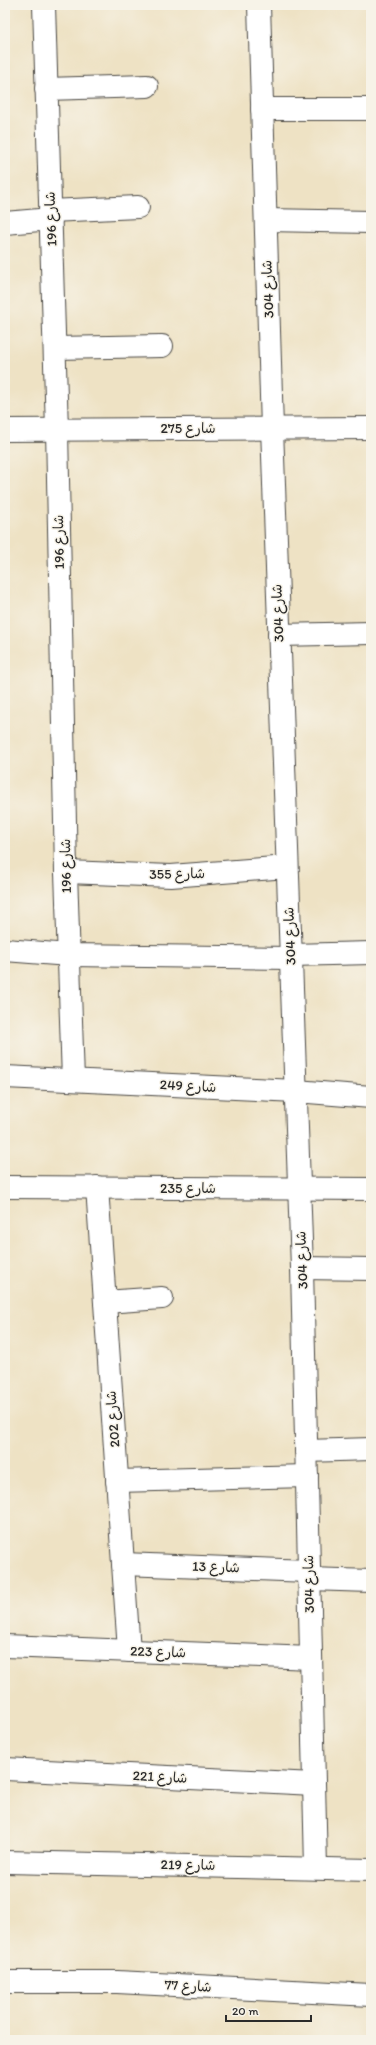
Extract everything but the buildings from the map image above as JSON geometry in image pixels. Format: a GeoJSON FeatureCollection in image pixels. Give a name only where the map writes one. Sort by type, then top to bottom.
{"type":"FeatureCollection","features":[{"type":"Feature","properties":{"kind":"street","name":"شارع 196"},"geometry":{"type":"LineString","coordinates":[[44,5],[57,430],[68,956],[73,1080]]}},
{"type":"Feature","properties":{"kind":"street","name":"شارع 304"},"geometry":{"type":"LineString","coordinates":[[259,5],[279,635],[302,1268],[316,1868]]}},
{"type":"Feature","properties":{"kind":"street"},"geometry":{"type":"LineString","coordinates":[[46,89],[147,86]]}},
{"type":"Feature","properties":{"kind":"street"},"geometry":{"type":"LineString","coordinates":[[262,109],[371,109]]}},
{"type":"Feature","properties":{"kind":"street"},"geometry":{"type":"LineString","coordinates":[[5,223],[50,215],[138,207]]}},
{"type":"Feature","properties":{"kind":"street"},"geometry":{"type":"LineString","coordinates":[[266,220],[371,222]]}},
{"type":"Feature","properties":{"kind":"street"},"geometry":{"type":"LineString","coordinates":[[54,348],[162,346]]}},
{"type":"Feature","properties":{"kind":"street","name":"شارع 275"},"geometry":{"type":"LineString","coordinates":[[5,430],[371,428]]}},
{"type":"Feature","properties":{"kind":"street"},"geometry":{"type":"LineString","coordinates":[[279,635],[371,633]]}},
{"type":"Feature","properties":{"kind":"street","name":"شارع 355"},"geometry":{"type":"LineString","coordinates":[[66,872],[171,876],[287,867]]}},
{"type":"Feature","properties":{"kind":"street"},"geometry":{"type":"LineString","coordinates":[[5,950],[68,956],[291,957],[371,953]]}},
{"type":"Feature","properties":{"kind":"street","name":"شارع 249"},"geometry":{"type":"LineString","coordinates":[[5,1077],[296,1091],[371,1097]]}},
{"type":"Feature","properties":{"kind":"street","name":"شارع 235"},"geometry":{"type":"LineString","coordinates":[[5,1187],[371,1189]]}},
{"type":"Feature","properties":{"kind":"street","name":"شارع 202"},"geometry":{"type":"LineString","coordinates":[[97,1188],[129,1651]]}},
{"type":"Feature","properties":{"kind":"street"},"geometry":{"type":"LineString","coordinates":[[302,1268],[371,1269]]}},
{"type":"Feature","properties":{"kind":"street"},"geometry":{"type":"LineString","coordinates":[[105,1302],[162,1298]]}},
{"type":"Feature","properties":{"kind":"street"},"geometry":{"type":"LineString","coordinates":[[306,1451],[371,1449]]}},
{"type":"Feature","properties":{"kind":"street"},"geometry":{"type":"LineString","coordinates":[[117,1480],[307,1476]]}},
{"type":"Feature","properties":{"kind":"street","name":"شارع 13"},"geometry":{"type":"LineString","coordinates":[[123,1564],[309,1575],[371,1581]]}},
{"type":"Feature","properties":{"kind":"street","name":"شارع 223"},"geometry":{"type":"LineString","coordinates":[[5,1646],[311,1658]]}},
{"type":"Feature","properties":{"kind":"street","name":"شارع 221"},"geometry":{"type":"LineString","coordinates":[[5,1769],[314,1784]]}},
{"type":"Feature","properties":{"kind":"street","name":"شارع 219"},"geometry":{"type":"LineString","coordinates":[[5,1862],[371,1870]]}},
{"type":"Feature","properties":{"kind":"street","name":"شارع 77"},"geometry":{"type":"LineString","coordinates":[[5,1982],[117,1982],[371,1995]]}}]}
